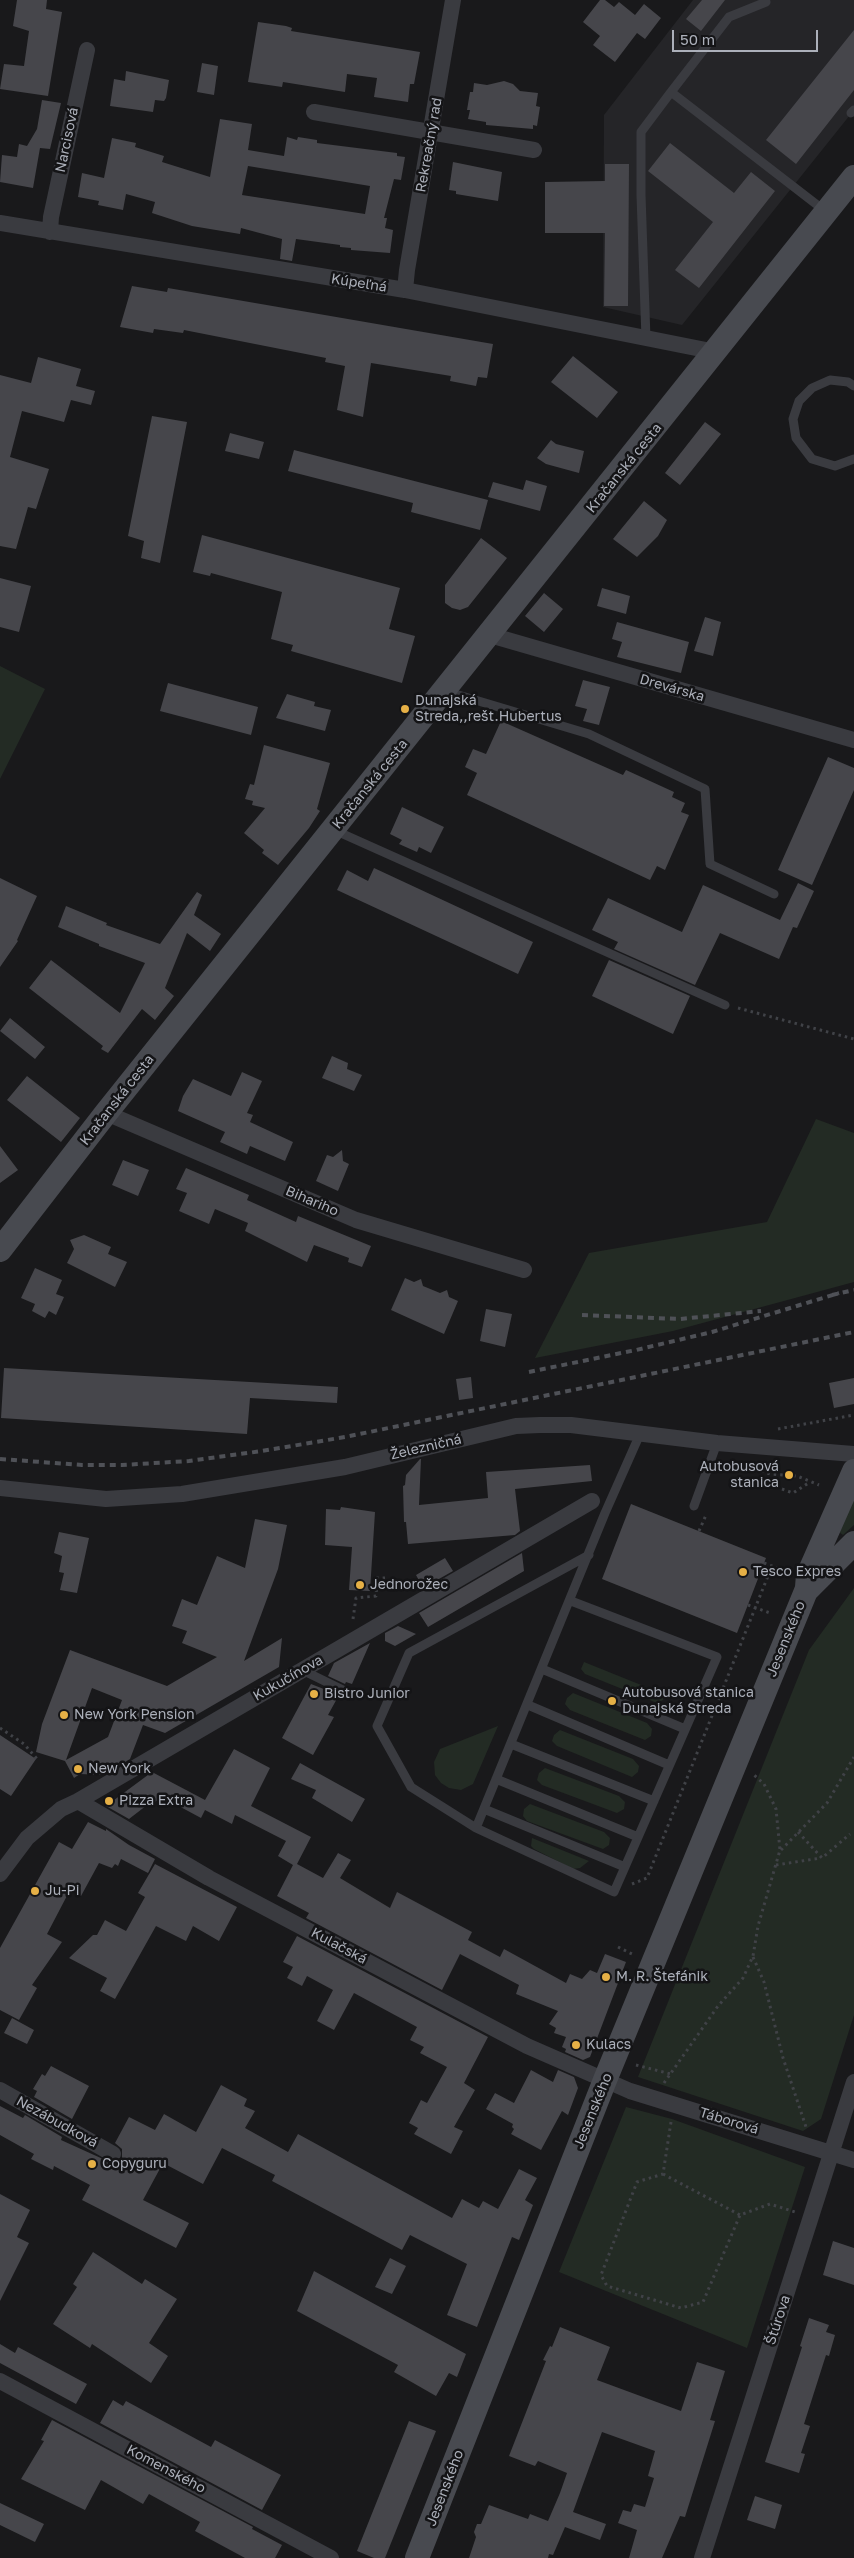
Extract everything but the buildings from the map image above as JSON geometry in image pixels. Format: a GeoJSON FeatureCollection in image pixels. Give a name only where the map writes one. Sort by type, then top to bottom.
{"type":"FeatureCollection","features":[{"type":"Feature","properties":{"kind":"street","name":"Rekreačný rad"},"geometry":{"type":"LineString","coordinates":[[405,290],[453,0]]}},
{"type":"Feature","properties":{"kind":"street","name":"Narcisová"},"geometry":{"type":"LineString","coordinates":[[50,232],[51,217],[87,50]]}},
{"type":"Feature","properties":{"kind":"street"},"geometry":{"type":"LineString","coordinates":[[314,112],[432,134],[534,150]]}},
{"type":"Feature","properties":{"kind":"street","name":"Kračanská cesta"},"geometry":{"type":"LineString","coordinates":[[0,1250],[106,1113],[854,178]]}},
{"type":"Feature","properties":{"kind":"street","name":"Kúpeľná"},"geometry":{"type":"LineString","coordinates":[[0,223],[405,290],[716,352]]}},
{"type":"Feature","properties":{"kind":"street","name":"Drevárska"},"geometry":{"type":"LineString","coordinates":[[490,635],[854,740]]}},
{"type":"Feature","properties":{"kind":"street","name":"Bihariho"},"geometry":{"type":"LineString","coordinates":[[106,1113],[356,1220],[524,1270]]}},
{"type":"Feature","properties":{"kind":"street","name":"Železničná"},"geometry":{"type":"LineString","coordinates":[[0,1488],[106,1498],[182,1494],[345,1467],[516,1426],[571,1425],[717,1443],[854,1454]]}},
{"type":"Feature","properties":{"kind":"street"},"geometry":{"type":"LineString","coordinates":[[806,1591],[808,1575],[854,1471]]}},
{"type":"Feature","properties":{"kind":"street","name":"Kukučínova"},"geometry":{"type":"LineString","coordinates":[[0,1874],[27,1838],[61,1809],[78,1801],[592,1501]]}},
{"type":"Feature","properties":{"kind":"street","name":"Jesenského"},"geometry":{"type":"LineString","coordinates":[[417,2558],[605,2080],[806,1591],[854,1543]]}},
{"type":"Feature","properties":{"kind":"street","name":"Kulačská"},"geometry":{"type":"LineString","coordinates":[[78,1801],[217,1882],[527,2046],[605,2080]]}},
{"type":"Feature","properties":{"kind":"street","name":"Táborová"},"geometry":{"type":"LineString","coordinates":[[605,2080],[677,2105],[854,2160]]}},
{"type":"Feature","properties":{"kind":"street","name":"Štúrova"},"geometry":{"type":"LineString","coordinates":[[702,2558],[810,2217],[826,2151],[854,2082]]}},
{"type":"Feature","properties":{"kind":"street","name":"Nezábudková"},"geometry":{"type":"LineString","coordinates":[[0,2090],[113,2154]]}},
{"type":"Feature","properties":{"kind":"street","name":"Komenského"},"geometry":{"type":"LineString","coordinates":[[0,2381],[330,2558]]}},
{"type":"Feature","properties":{"kind":"lane"},"geometry":{"type":"LineString","coordinates":[[646,339],[641,195],[641,132],[729,17],[766,2]]}},
{"type":"Feature","properties":{"kind":"lane"},"geometry":{"type":"LineString","coordinates":[[671,92],[827,213]]}},
{"type":"Feature","properties":{"kind":"lane"},"geometry":{"type":"LineString","coordinates":[[854,386],[848,382],[830,380],[812,388],[799,401],[793,419],[796,438],[812,458],[835,466],[854,459]]}},
{"type":"Feature","properties":{"kind":"lane"},"geometry":{"type":"LineString","coordinates":[[445,691],[589,734],[705,788],[710,864],[774,894]]}},
{"type":"Feature","properties":{"kind":"lane"},"geometry":{"type":"LineString","coordinates":[[334,830],[725,1005]]}},
{"type":"Feature","properties":{"kind":"lane"},"geometry":{"type":"LineString","coordinates":[[476,1828],[640,1434]]}},
{"type":"Feature","properties":{"kind":"lane"},"geometry":{"type":"LineString","coordinates":[[694,1506],[717,1443]]}},
{"type":"Feature","properties":{"kind":"lane"},"geometry":{"type":"LineString","coordinates":[[571,1601],[717,1658],[614,1892],[476,1828],[411,1787],[377,1726],[409,1653],[589,1555]]}},
{"type":"Feature","properties":{"kind":"lane"},"geometry":{"type":"LineString","coordinates":[[542,1669],[685,1729]]}},
{"type":"Feature","properties":{"kind":"lane"},"geometry":{"type":"LineString","coordinates":[[302,1670],[347,1692]]}},
{"type":"Feature","properties":{"kind":"lane"},"geometry":{"type":"LineString","coordinates":[[528,1705],[669,1765]]}},
{"type":"Feature","properties":{"kind":"lane"},"geometry":{"type":"LineString","coordinates":[[511,1744],[654,1800]]}},
{"type":"Feature","properties":{"kind":"lane"},"geometry":{"type":"LineString","coordinates":[[496,1779],[638,1837]]}},
{"type":"Feature","properties":{"kind":"lane"},"geometry":{"type":"LineString","coordinates":[[484,1809],[625,1867]]}},
{"type":"Feature","properties":{"kind":"path"},"geometry":{"type":"LineString","coordinates":[[725,1005],[854,1039]]}},
{"type":"Feature","properties":{"kind":"path"},"geometry":{"type":"LineString","coordinates":[[739,1463],[770,1474],[797,1476],[819,1485]]}},
{"type":"Feature","properties":{"kind":"path"},"geometry":{"type":"LineString","coordinates":[[782,1489],[794,1493],[811,1482]]}},
{"type":"Feature","properties":{"kind":"path"},"geometry":{"type":"LineString","coordinates":[[699,1532],[707,1511]]}},
{"type":"Feature","properties":{"kind":"path"},"geometry":{"type":"LineString","coordinates":[[764,1563],[786,1571]]}},
{"type":"Feature","properties":{"kind":"path"},"geometry":{"type":"LineString","coordinates":[[647,1878],[772,1566]]}},
{"type":"Feature","properties":{"kind":"path"},"geometry":{"type":"LineString","coordinates":[[355,1640],[351,1630],[356,1598],[376,1596],[377,1578],[385,1578]]}},
{"type":"Feature","properties":{"kind":"path"},"geometry":{"type":"LineString","coordinates":[[748,1605],[770,1613]]}},
{"type":"Feature","properties":{"kind":"path"},"geometry":{"type":"LineString","coordinates":[[0,1728],[24,1744],[38,1760]]}},
{"type":"Feature","properties":{"kind":"path"},"geometry":{"type":"LineString","coordinates":[[780,1850],[827,1803],[854,1757]]}},
{"type":"Feature","properties":{"kind":"path"},"geometry":{"type":"LineString","coordinates":[[654,2097],[718,2006],[743,1978],[753,1956],[758,1926],[780,1850],[776,1809],[764,1784],[754,1775]]}},
{"type":"Feature","properties":{"kind":"path"},"geometry":{"type":"LineString","coordinates":[[798,1832],[822,1858]]}},
{"type":"Feature","properties":{"kind":"path"},"geometry":{"type":"LineString","coordinates":[[776,1865],[822,1858],[850,1834]]}},
{"type":"Feature","properties":{"kind":"path"},"geometry":{"type":"LineString","coordinates":[[618,1947],[635,1956]]}},
{"type":"Feature","properties":{"kind":"path"},"geometry":{"type":"LineString","coordinates":[[753,1956],[764,1982],[783,2058],[805,2127],[826,2151]]}},
{"type":"Feature","properties":{"kind":"path"},"geometry":{"type":"LineString","coordinates":[[636,2065],[671,2074]]}},
{"type":"Feature","properties":{"kind":"path"},"geometry":{"type":"LineString","coordinates":[[663,2174],[672,2119],[677,2105]]}},
{"type":"Feature","properties":{"kind":"path"},"geometry":{"type":"LineString","coordinates":[[740,2215],[663,2174],[637,2182],[601,2275],[607,2286],[681,2308],[703,2302],[740,2215],[770,2204],[810,2217]]}},
{"type":"Feature","properties":{"kind":"shaded area"},"geometry":{"type":"Polygon","coordinates":[[[693,0],[854,0],[854,110],[682,325],[603,307],[604,115],[693,0]]]}},
{"type":"Feature","properties":{"kind":"shaded area"},"geometry":{"type":"Polygon","coordinates":[[[0,666],[45,689],[0,779],[0,666]]]}},
{"type":"Feature","properties":{"kind":"shaded area"},"geometry":{"type":"Polygon","coordinates":[[[816,1119],[854,1133],[854,1282],[673,1331],[535,1358],[589,1253],[767,1222],[816,1119]]]}},
{"type":"Feature","properties":{"kind":"shaded area"},"geometry":{"type":"Polygon","coordinates":[[[854,1490],[854,1525],[843,1535],[839,1532],[854,1490]]]}},
{"type":"Feature","properties":{"kind":"shaded area"},"geometry":{"type":"Polygon","coordinates":[[[854,1588],[854,2015],[821,2119],[803,2131],[638,2077],[809,1650],[854,1588]]]}},
{"type":"Feature","properties":{"kind":"shaded area"},"geometry":{"type":"Polygon","coordinates":[[[584,1662],[666,1695],[663,1700],[657,1703],[585,1674],[581,1669],[584,1662]]]}},
{"type":"Feature","properties":{"kind":"shaded area"},"geometry":{"type":"Polygon","coordinates":[[[573,1693],[647,1723],[652,1729],[651,1736],[645,1740],[570,1710],[565,1704],[567,1698],[573,1693]]]}},
{"type":"Feature","properties":{"kind":"shaded area"},"geometry":{"type":"Polygon","coordinates":[[[498,1726],[473,1784],[461,1790],[449,1788],[441,1783],[435,1775],[434,1762],[440,1749],[498,1726]]]}},
{"type":"Feature","properties":{"kind":"shaded area"},"geometry":{"type":"Polygon","coordinates":[[[560,1730],[633,1759],[639,1766],[638,1772],[632,1777],[557,1746],[552,1741],[554,1735],[560,1730]]]}},
{"type":"Feature","properties":{"kind":"shaded area"},"geometry":{"type":"Polygon","coordinates":[[[545,1768],[619,1796],[625,1802],[624,1809],[617,1813],[542,1785],[537,1780],[539,1773],[545,1768]]]}},
{"type":"Feature","properties":{"kind":"shaded area"},"geometry":{"type":"Polygon","coordinates":[[[530,1804],[604,1832],[610,1838],[609,1845],[603,1849],[527,1821],[523,1816],[524,1809],[530,1804]]]}},
{"type":"Feature","properties":{"kind":"shaded area"},"geometry":{"type":"Polygon","coordinates":[[[532,1838],[589,1861],[580,1868],[573,1869],[534,1849],[531,1846],[532,1838]]]}},
{"type":"Feature","properties":{"kind":"shaded area"},"geometry":{"type":"Polygon","coordinates":[[[626,2107],[672,2119],[805,2167],[747,2348],[559,2272],[626,2107]]]}},
{"type":"Feature","properties":{"kind":"railway"},"geometry":{"type":"LineString","coordinates":[[832,1295],[854,1290]]}},
{"type":"Feature","properties":{"kind":"railway"},"geometry":{"type":"LineString","coordinates":[[529,1372],[712,1332],[839,1293]]}},
{"type":"Feature","properties":{"kind":"railway"},"geometry":{"type":"LineString","coordinates":[[582,1315],[680,1319],[761,1311]]}},
{"type":"Feature","properties":{"kind":"railway"},"geometry":{"type":"LineString","coordinates":[[0,1459],[82,1465],[122,1465],[189,1461],[262,1451],[345,1437],[854,1332]]}},
{"type":"Feature","properties":{"kind":"place","name":"Dunajská Streda,,rešt.Hubertus"},"geometry":{"type":"Point","coordinates":[405,709]}},
{"type":"Feature","properties":{"kind":"place","name":"Autobusová stanica"},"geometry":{"type":"Point","coordinates":[789,1475]}},
{"type":"Feature","properties":{"kind":"place","name":"Tesco Expres"},"geometry":{"type":"Point","coordinates":[743,1572]}},
{"type":"Feature","properties":{"kind":"place","name":"Jednorožec"},"geometry":{"type":"Point","coordinates":[360,1585]}},
{"type":"Feature","properties":{"kind":"place","name":"Bistro Junior"},"geometry":{"type":"Point","coordinates":[314,1694]}},
{"type":"Feature","properties":{"kind":"place","name":"Autobusová stanica Dunajská Streda"},"geometry":{"type":"Point","coordinates":[612,1701]}},
{"type":"Feature","properties":{"kind":"place","name":"New York Pension"},"geometry":{"type":"Point","coordinates":[64,1715]}},
{"type":"Feature","properties":{"kind":"place","name":"New York"},"geometry":{"type":"Point","coordinates":[78,1769]}},
{"type":"Feature","properties":{"kind":"place","name":"Pizza Extra"},"geometry":{"type":"Point","coordinates":[109,1801]}},
{"type":"Feature","properties":{"kind":"place","name":"Ju-Pi"},"geometry":{"type":"Point","coordinates":[35,1891]}},
{"type":"Feature","properties":{"kind":"place","name":"M. R. Štefánik"},"geometry":{"type":"Point","coordinates":[606,1977]}},
{"type":"Feature","properties":{"kind":"place","name":"Kulacs"},"geometry":{"type":"Point","coordinates":[576,2045]}},
{"type":"Feature","properties":{"kind":"place","name":"Copyguru"},"geometry":{"type":"Point","coordinates":[92,2164]}}]}
